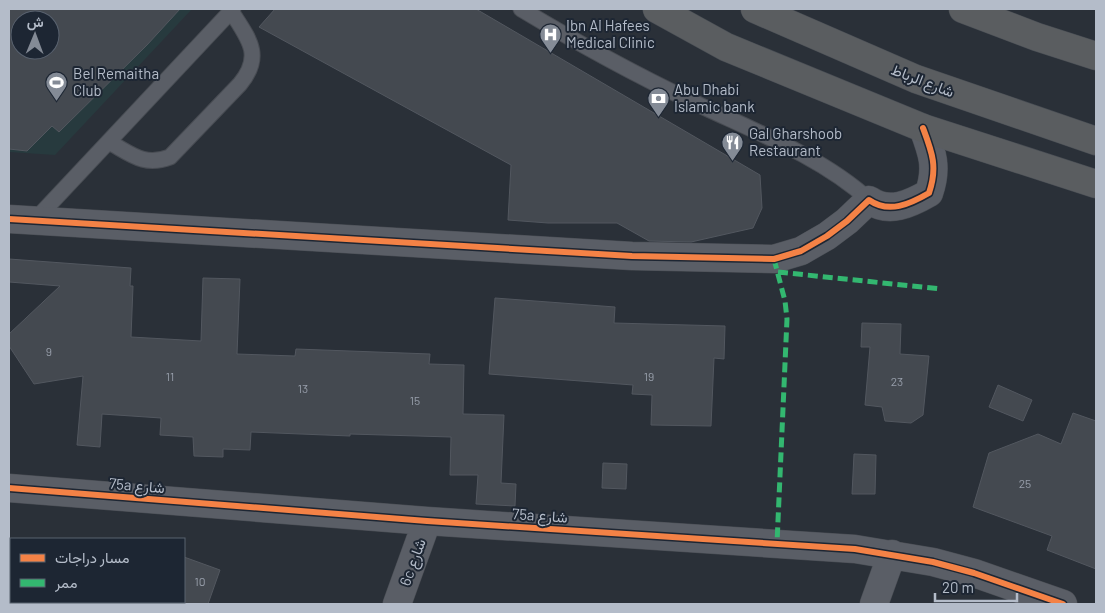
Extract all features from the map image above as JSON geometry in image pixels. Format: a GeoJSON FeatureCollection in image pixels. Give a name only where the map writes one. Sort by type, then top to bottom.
{"type":"FeatureCollection","features":[{"type":"Feature","properties":{"kind":"highway"},"geometry":{"type":"LineString","coordinates":[[657,9],[726,47],[924,128],[1096,184]]}},
{"type":"Feature","properties":{"kind":"highway","name":"شارع الرباط"},"geometry":{"type":"LineString","coordinates":[[755,9],[916,79],[1096,141]]}},
{"type":"Feature","properties":{"kind":"highway"},"geometry":{"type":"LineString","coordinates":[[963,9],[1037,37],[1096,56]]}},
{"type":"Feature","properties":{"kind":"street"},"geometry":{"type":"LineString","coordinates":[[9,218],[632,256],[774,259],[801,251],[827,236],[847,221],[869,200],[882,206],[904,206],[928,193],[933,180],[934,166],[924,128]]}},
{"type":"Feature","properties":{"kind":"street","name":"75a شارع"},"geometry":{"type":"LineString","coordinates":[[9,488],[427,521],[855,549],[933,562],[974,573],[1063,604]]}},
{"type":"Feature","properties":{"kind":"street","name":"6c شارع"},"geometry":{"type":"LineString","coordinates":[[398,604],[427,521]]}},
{"type":"Feature","properties":{"kind":"street"},"geometry":{"type":"LineString","coordinates":[[874,604],[892,554]]}},
{"type":"Feature","properties":{"kind":"lane"},"geometry":{"type":"LineString","coordinates":[[520,9],[625,68],[805,156],[843,179],[869,200]]}},
{"type":"Feature","properties":{"kind":"lane"},"geometry":{"type":"LineString","coordinates":[[35,220],[232,10],[247,35],[252,48],[253,61],[249,74],[240,84],[170,157],[159,161],[147,161],[109,142]]}},
{"type":"Feature","properties":{"kind":"green space","name":"Bel Remaitha Club"},"geometry":{"type":"Polygon","coordinates":[[[9,9],[192,9],[55,155],[9,152],[9,9]]]}},
{"type":"Feature","properties":{"kind":"building","name":"Bel Remaitha Club"},"geometry":{"type":"Polygon","coordinates":[[[9,9],[180,9],[147,45],[59,132],[52,126],[27,151],[9,149],[9,9]]]}},
{"type":"Feature","properties":{"kind":"building"},"geometry":{"type":"Polygon","coordinates":[[[275,9],[476,9],[760,175],[762,208],[753,228],[691,242],[649,241],[617,223],[548,223],[508,220],[511,165],[259,27],[275,9]]]}},
{"type":"Feature","properties":{"kind":"building"},"geometry":{"type":"Polygon","coordinates":[[[9,259],[131,268],[130,286],[133,286],[131,337],[201,341],[203,278],[240,279],[237,354],[295,356],[296,349],[430,354],[429,364],[464,365],[463,414],[504,415],[501,483],[516,484],[515,506],[476,504],[478,475],[450,475],[451,437],[350,434],[350,436],[251,432],[250,450],[223,449],[223,457],[194,456],[193,437],[160,435],[161,418],[102,414],[100,447],[77,445],[83,376],[34,384],[9,346],[9,334],[60,286],[9,282],[9,259]]]}},
{"type":"Feature","properties":{"kind":"building"},"geometry":{"type":"Polygon","coordinates":[[[495,298],[615,307],[614,323],[725,326],[724,359],[714,358],[711,426],[651,425],[652,395],[632,394],[633,385],[489,374],[495,298]]]}},
{"type":"Feature","properties":{"kind":"building"},"geometry":{"type":"Polygon","coordinates":[[[862,323],[901,324],[900,354],[929,356],[923,415],[911,423],[885,421],[882,407],[865,405],[870,347],[861,347],[862,323]]]}},
{"type":"Feature","properties":{"kind":"building"},"geometry":{"type":"Polygon","coordinates":[[[998,385],[1032,400],[1023,421],[989,407],[998,385]]]}},
{"type":"Feature","properties":{"kind":"building"},"geometry":{"type":"Polygon","coordinates":[[[1073,413],[1096,421],[1096,569],[1047,550],[1052,536],[973,507],[989,453],[1038,434],[1061,444],[1073,413]]]}},
{"type":"Feature","properties":{"kind":"building"},"geometry":{"type":"Polygon","coordinates":[[[854,454],[876,455],[875,494],[852,494],[854,454]]]}},
{"type":"Feature","properties":{"kind":"building"},"geometry":{"type":"Polygon","coordinates":[[[603,463],[627,464],[626,489],[602,488],[603,463]]]}},
{"type":"Feature","properties":{"kind":"building"},"geometry":{"type":"Polygon","coordinates":[[[185,557],[220,570],[208,604],[184,604],[185,557]]]}},
{"type":"Feature","properties":{"kind":"marked path"},"geometry":{"type":"LineString","coordinates":[[774,259],[785,301],[787,319],[777,543]]}},
{"type":"Feature","properties":{"kind":"marked path"},"geometry":{"type":"LineString","coordinates":[[778,272],[941,289]]}},
{"type":"Feature","properties":{"kind":"cycle path"},"geometry":{"type":"LineString","coordinates":[[9,219],[632,256],[774,259],[801,251],[827,236],[847,221],[869,200],[892,207],[907,204],[929,193],[932,184],[933,160],[923,128]]}},
{"type":"Feature","properties":{"kind":"cycle path"},"geometry":{"type":"LineString","coordinates":[[9,488],[427,521],[855,549],[933,562],[974,573],[1063,604]]}},
{"type":"Feature","properties":{"kind":"place","name":"Ibn Al Hafees Medical Clinic"},"geometry":{"type":"Point","coordinates":[550,53]}},
{"type":"Feature","properties":{"kind":"place","name":"Bel Remaitha Club"},"geometry":{"type":"Point","coordinates":[57,101]}},
{"type":"Feature","properties":{"kind":"place","name":"Abu Dhabi Islamic bank"},"geometry":{"type":"Point","coordinates":[658,117]}},
{"type":"Feature","properties":{"kind":"place","name":"Gal Gharshoob Restaurant"},"geometry":{"type":"Point","coordinates":[733,161]}}]}
